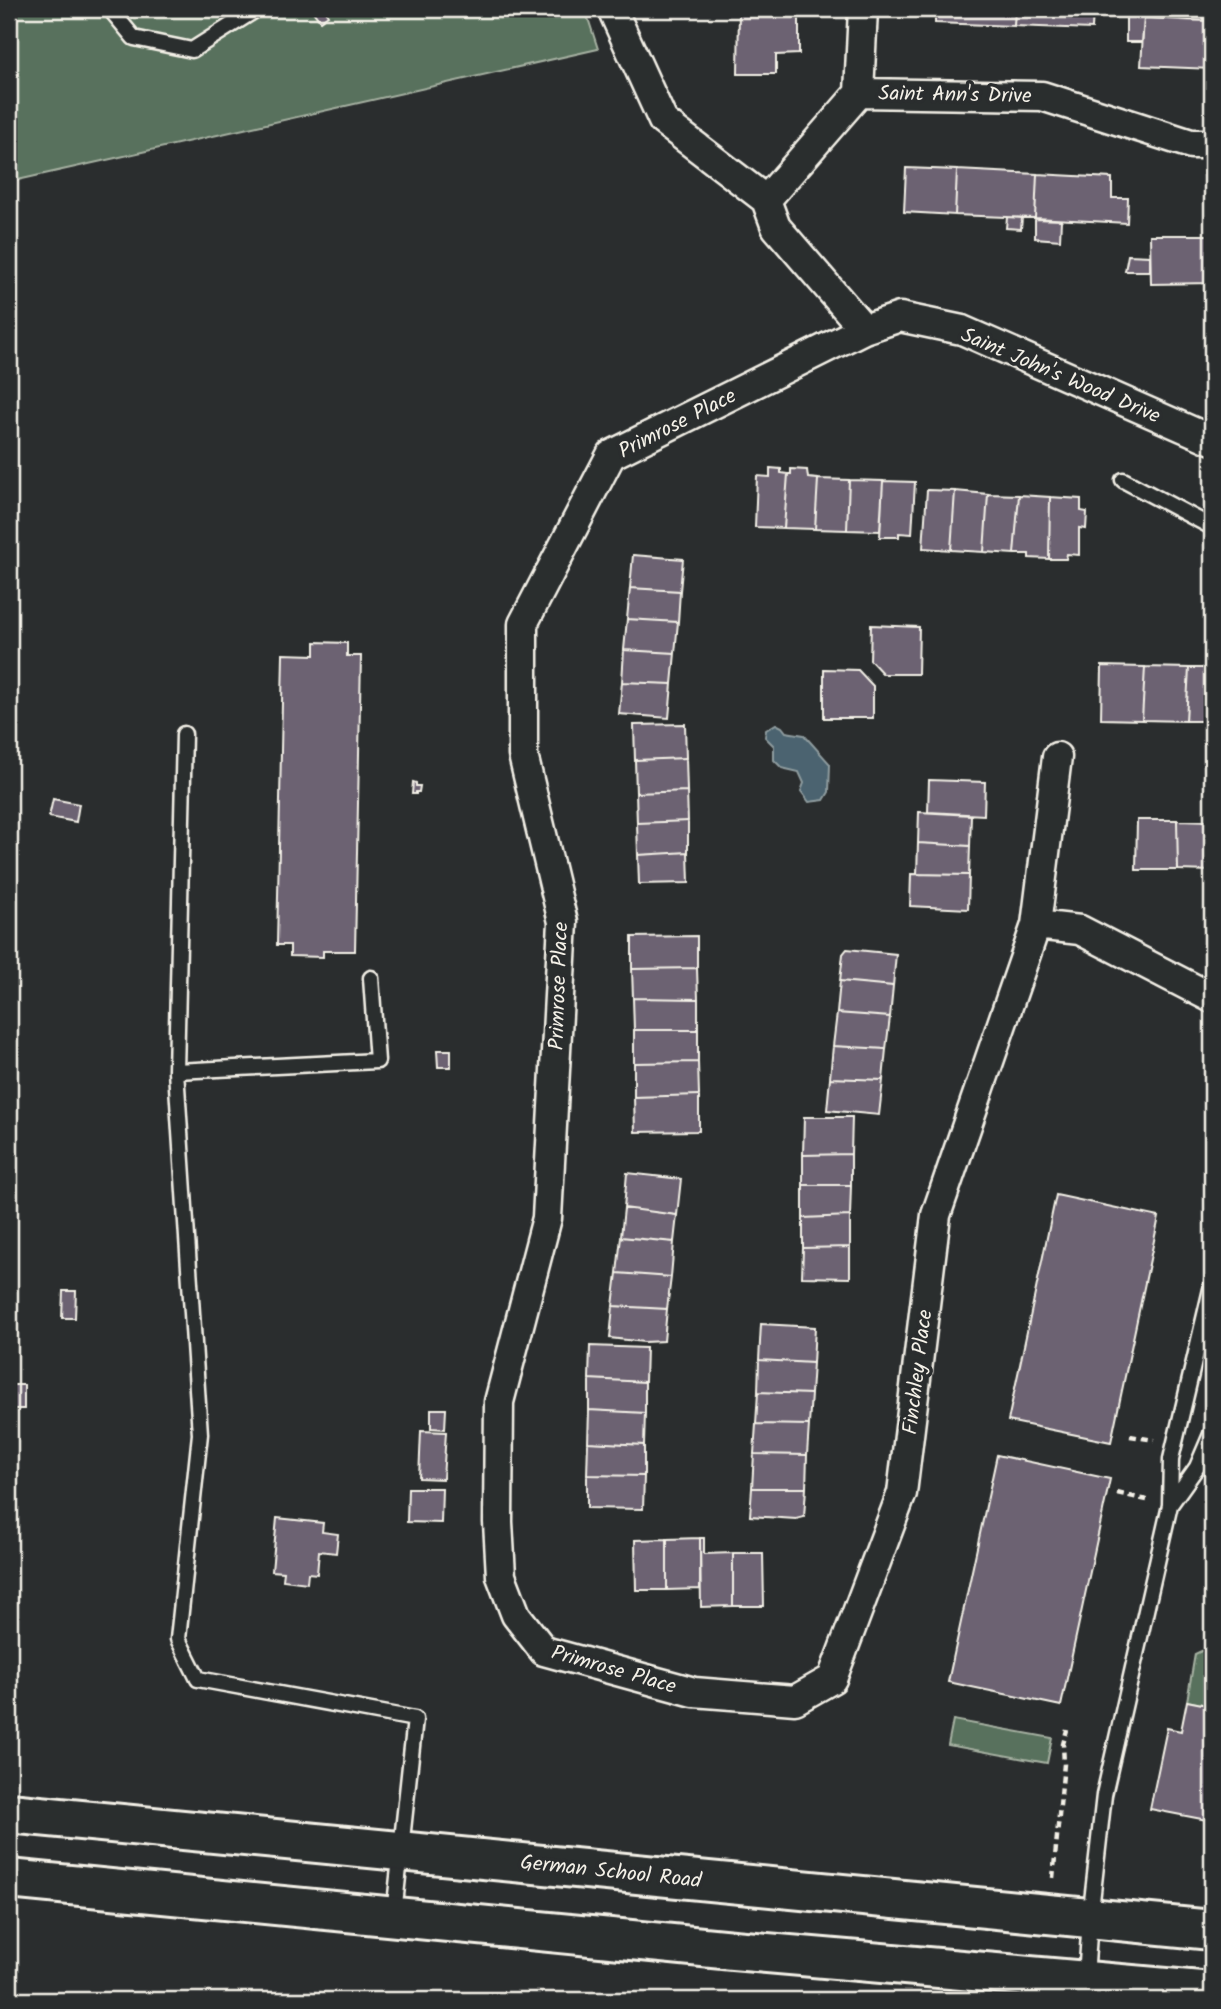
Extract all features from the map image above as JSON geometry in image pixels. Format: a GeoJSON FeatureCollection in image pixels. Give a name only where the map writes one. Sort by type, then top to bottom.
{"type":"FeatureCollection","features":[{"type":"Feature","properties":{"kind":"street"},"geometry":{"type":"LineString","coordinates":[[612,9],[663,121],[766,200],[776,227],[864,329]]}},
{"type":"Feature","properties":{"kind":"street"},"geometry":{"type":"LineString","coordinates":[[766,200],[859,93],[863,9]]}},
{"type":"Feature","properties":{"kind":"street","name":"Saint Ann's Drive"},"geometry":{"type":"LineString","coordinates":[[859,93],[1042,96],[1191,144],[1212,144]]}},
{"type":"Feature","properties":{"kind":"street","name":"Saint John's Wood Drive"},"geometry":{"type":"LineString","coordinates":[[864,329],[900,317],[962,330],[1212,440]]}},
{"type":"Feature","properties":{"kind":"street","name":"Primrose Place"},"geometry":{"type":"LineString","coordinates":[[694,1692],[544,1651],[516,1615],[501,1576],[498,1522],[499,1402],[547,1217],[564,922],[523,755],[523,624],[611,455],[864,329]]}},
{"type":"Feature","properties":{"kind":"street","name":"Finchley Place"},"geometry":{"type":"LineString","coordinates":[[694,1692],[795,1700],[832,1679],[902,1493],[936,1215],[1036,925],[1057,757]]}},
{"type":"Feature","properties":{"kind":"street"},"geometry":{"type":"LineString","coordinates":[[1036,925],[1080,930],[1212,998]]}},
{"type":"Feature","properties":{"kind":"street","name":"German School Road"},"geometry":{"type":"LineString","coordinates":[[9,1813],[1212,1930]]}},
{"type":"Feature","properties":{"kind":"street"},"geometry":{"type":"LineString","coordinates":[[9,1879],[1075,1982],[1133,1992],[1212,1992]]}},
{"type":"Feature","properties":{"kind":"lane"},"geometry":{"type":"LineString","coordinates":[[110,9],[134,38],[192,50],[257,9]]}},
{"type":"Feature","properties":{"kind":"lane"},"geometry":{"type":"LineString","coordinates":[[1123,480],[1212,527]]}},
{"type":"Feature","properties":{"kind":"lane"},"geometry":{"type":"LineString","coordinates":[[184,734],[177,1071],[200,1434],[178,1639],[198,1679],[415,1719],[394,1916]]}},
{"type":"Feature","properties":{"kind":"lane"},"geometry":{"type":"LineString","coordinates":[[177,1071],[377,1060],[371,978]]}},
{"type":"Feature","properties":{"kind":"lane"},"geometry":{"type":"LineString","coordinates":[[1075,1982],[1090,1919],[1104,1795],[1170,1505],[1171,1459],[1212,1285]]}},
{"type":"Feature","properties":{"kind":"lane"},"geometry":{"type":"LineString","coordinates":[[1170,1505],[1197,1467],[1212,1432]]}},
{"type":"Feature","properties":{"kind":"path"},"geometry":{"type":"LineString","coordinates":[[1130,1436],[1160,1441]]}},
{"type":"Feature","properties":{"kind":"path"},"geometry":{"type":"LineString","coordinates":[[1118,1493],[1146,1500]]}},
{"type":"Feature","properties":{"kind":"path"},"geometry":{"type":"LineString","coordinates":[[1053,1879],[1063,1774],[1063,1744],[1067,1730]]}},
{"type":"Feature","properties":{"kind":"green space"},"geometry":{"type":"Polygon","coordinates":[[[9,9],[585,9],[598,49],[9,182],[9,9]]]}},
{"type":"Feature","properties":{"kind":"green space"},"geometry":{"type":"Polygon","coordinates":[[[1212,1646],[1212,1706],[1187,1701],[1195,1654],[1212,1646]]]}},
{"type":"Feature","properties":{"kind":"green space"},"geometry":{"type":"Polygon","coordinates":[[[953,1720],[1052,1738],[1047,1763],[948,1745],[953,1720]]]}},
{"type":"Feature","properties":{"kind":"water"},"geometry":{"type":"Polygon","coordinates":[[[776,724],[786,732],[804,735],[830,764],[829,792],[824,800],[809,802],[801,791],[804,783],[799,772],[782,768],[774,760],[774,746],[765,737],[766,730],[776,724]]]}},
{"type":"Feature","properties":{"kind":"building"},"geometry":{"type":"Polygon","coordinates":[[[313,9],[324,9],[328,15],[320,21],[313,9]]]}},
{"type":"Feature","properties":{"kind":"building"},"geometry":{"type":"Polygon","coordinates":[[[739,9],[799,9],[799,54],[776,55],[776,74],[738,74],[739,9]]]}},
{"type":"Feature","properties":{"kind":"building"},"geometry":{"type":"Polygon","coordinates":[[[935,9],[1015,9],[1014,26],[935,23],[935,9]]]}},
{"type":"Feature","properties":{"kind":"building"},"geometry":{"type":"Polygon","coordinates":[[[1015,9],[1093,9],[1092,29],[1014,26],[1015,9]]]}},
{"type":"Feature","properties":{"kind":"building"},"geometry":{"type":"Polygon","coordinates":[[[1126,9],[1155,9],[1155,18],[1144,18],[1142,42],[1126,42],[1126,9]]]}},
{"type":"Feature","properties":{"kind":"building"},"geometry":{"type":"Polygon","coordinates":[[[1180,9],[1209,9],[1208,21],[1180,20],[1180,9]]]}},
{"type":"Feature","properties":{"kind":"building"},"geometry":{"type":"Polygon","coordinates":[[[1144,18],[1212,21],[1212,69],[1141,66],[1144,18]]]}},
{"type":"Feature","properties":{"kind":"building"},"geometry":{"type":"Polygon","coordinates":[[[906,168],[957,170],[955,215],[904,212],[906,168]]]}},
{"type":"Feature","properties":{"kind":"building"},"geometry":{"type":"Polygon","coordinates":[[[957,170],[1037,174],[1035,218],[955,215],[957,170]]]}},
{"type":"Feature","properties":{"kind":"building"},"geometry":{"type":"Polygon","coordinates":[[[1037,174],[1112,178],[1112,198],[1128,198],[1127,223],[1035,218],[1037,174]]]}},
{"type":"Feature","properties":{"kind":"building"},"geometry":{"type":"Polygon","coordinates":[[[1007,217],[1022,218],[1021,229],[1006,228],[1007,217]]]}},
{"type":"Feature","properties":{"kind":"building"},"geometry":{"type":"Polygon","coordinates":[[[1035,219],[1061,220],[1060,240],[1035,238],[1035,219]]]}},
{"type":"Feature","properties":{"kind":"building"},"geometry":{"type":"Polygon","coordinates":[[[1150,235],[1212,235],[1212,283],[1151,284],[1150,235]]]}},
{"type":"Feature","properties":{"kind":"building"},"geometry":{"type":"Polygon","coordinates":[[[1128,255],[1150,256],[1150,271],[1125,271],[1128,255]]]}},
{"type":"Feature","properties":{"kind":"building"},"geometry":{"type":"Polygon","coordinates":[[[770,468],[781,469],[781,473],[788,474],[784,528],[755,527],[757,476],[770,477],[770,468]]]}},
{"type":"Feature","properties":{"kind":"building"},"geometry":{"type":"Polygon","coordinates":[[[791,469],[807,470],[808,478],[818,479],[815,529],[784,528],[788,474],[791,474],[791,469]]]}},
{"type":"Feature","properties":{"kind":"building"},"geometry":{"type":"Polygon","coordinates":[[[818,479],[849,480],[847,530],[815,529],[818,479]]]}},
{"type":"Feature","properties":{"kind":"building"},"geometry":{"type":"Polygon","coordinates":[[[849,480],[883,481],[880,531],[847,530],[849,480]]]}},
{"type":"Feature","properties":{"kind":"building"},"geometry":{"type":"Polygon","coordinates":[[[883,481],[915,482],[912,534],[899,533],[899,537],[880,537],[883,481]]]}},
{"type":"Feature","properties":{"kind":"building"},"geometry":{"type":"Polygon","coordinates":[[[927,490],[955,491],[951,550],[923,548],[927,490]]]}},
{"type":"Feature","properties":{"kind":"building"},"geometry":{"type":"Polygon","coordinates":[[[955,491],[988,494],[984,552],[951,550],[955,491]]]}},
{"type":"Feature","properties":{"kind":"building"},"geometry":{"type":"Polygon","coordinates":[[[988,494],[1019,495],[1014,554],[984,552],[988,494]]]}},
{"type":"Feature","properties":{"kind":"building"},"geometry":{"type":"Polygon","coordinates":[[[1019,495],[1050,497],[1049,559],[1029,558],[1029,554],[1014,554],[1019,495]]]}},
{"type":"Feature","properties":{"kind":"building"},"geometry":{"type":"Polygon","coordinates":[[[1050,497],[1081,499],[1081,511],[1087,512],[1086,529],[1079,528],[1079,555],[1067,554],[1066,559],[1049,559],[1050,497]]]}},
{"type":"Feature","properties":{"kind":"building"},"geometry":{"type":"Polygon","coordinates":[[[633,555],[683,559],[680,591],[630,588],[633,555]]]}},
{"type":"Feature","properties":{"kind":"building"},"geometry":{"type":"Polygon","coordinates":[[[630,588],[680,591],[678,622],[627,619],[630,588]]]}},
{"type":"Feature","properties":{"kind":"building"},"geometry":{"type":"Polygon","coordinates":[[[627,619],[678,622],[675,653],[624,650],[627,619]]]}},
{"type":"Feature","properties":{"kind":"building"},"geometry":{"type":"Polygon","coordinates":[[[871,625],[919,627],[918,674],[883,674],[870,660],[871,625]]]}},
{"type":"Feature","properties":{"kind":"building"},"geometry":{"type":"Polygon","coordinates":[[[315,642],[347,643],[347,656],[361,656],[355,951],[323,951],[323,957],[290,956],[290,945],[277,945],[283,654],[315,655],[315,642]]]}},
{"type":"Feature","properties":{"kind":"building"},"geometry":{"type":"Polygon","coordinates":[[[624,650],[675,653],[672,684],[622,682],[624,650]]]}},
{"type":"Feature","properties":{"kind":"building"},"geometry":{"type":"Polygon","coordinates":[[[1102,666],[1145,667],[1142,720],[1101,719],[1102,666]]]}},
{"type":"Feature","properties":{"kind":"building"},"geometry":{"type":"Polygon","coordinates":[[[1145,667],[1189,668],[1186,721],[1142,720],[1145,667]]]}},
{"type":"Feature","properties":{"kind":"building"},"geometry":{"type":"Polygon","coordinates":[[[1189,668],[1212,668],[1212,721],[1186,721],[1189,668]]]}},
{"type":"Feature","properties":{"kind":"building"},"geometry":{"type":"Polygon","coordinates":[[[824,669],[858,670],[873,686],[873,718],[824,718],[824,669]]]}},
{"type":"Feature","properties":{"kind":"building"},"geometry":{"type":"Polygon","coordinates":[[[622,682],[672,684],[669,718],[619,714],[622,682]]]}},
{"type":"Feature","properties":{"kind":"building"},"geometry":{"type":"Polygon","coordinates":[[[685,724],[686,758],[635,760],[634,725],[685,724]]]}},
{"type":"Feature","properties":{"kind":"building"},"geometry":{"type":"Polygon","coordinates":[[[686,758],[687,791],[636,793],[635,760],[686,758]]]}},
{"type":"Feature","properties":{"kind":"building"},"geometry":{"type":"Polygon","coordinates":[[[929,780],[985,782],[984,815],[928,812],[929,780]]]}},
{"type":"Feature","properties":{"kind":"building"},"geometry":{"type":"Polygon","coordinates":[[[413,782],[420,786],[416,794],[412,794],[413,782]]]}},
{"type":"Feature","properties":{"kind":"building"},"geometry":{"type":"Polygon","coordinates":[[[687,791],[688,821],[637,823],[636,793],[687,791]]]}},
{"type":"Feature","properties":{"kind":"building"},"geometry":{"type":"Polygon","coordinates":[[[53,799],[79,804],[76,822],[49,817],[53,799]]]}},
{"type":"Feature","properties":{"kind":"building"},"geometry":{"type":"Polygon","coordinates":[[[919,812],[971,815],[970,846],[918,843],[919,812]]]}},
{"type":"Feature","properties":{"kind":"building"},"geometry":{"type":"Polygon","coordinates":[[[1137,820],[1177,820],[1178,870],[1136,870],[1137,820]]]}},
{"type":"Feature","properties":{"kind":"building"},"geometry":{"type":"Polygon","coordinates":[[[1177,820],[1212,821],[1212,871],[1178,870],[1177,820]]]}},
{"type":"Feature","properties":{"kind":"building"},"geometry":{"type":"Polygon","coordinates":[[[688,821],[688,852],[638,855],[637,823],[688,821]]]}},
{"type":"Feature","properties":{"kind":"building"},"geometry":{"type":"Polygon","coordinates":[[[918,843],[970,846],[969,875],[917,874],[918,843]]]}},
{"type":"Feature","properties":{"kind":"building"},"geometry":{"type":"Polygon","coordinates":[[[688,852],[689,883],[639,884],[638,855],[688,852]]]}},
{"type":"Feature","properties":{"kind":"building"},"geometry":{"type":"Polygon","coordinates":[[[911,874],[969,875],[968,909],[910,906],[911,874]]]}},
{"type":"Feature","properties":{"kind":"building"},"geometry":{"type":"Polygon","coordinates":[[[697,936],[697,968],[632,969],[632,937],[697,936]]]}},
{"type":"Feature","properties":{"kind":"building"},"geometry":{"type":"Polygon","coordinates":[[[847,949],[896,954],[893,986],[840,981],[843,954],[847,949]]]}},
{"type":"Feature","properties":{"kind":"building"},"geometry":{"type":"Polygon","coordinates":[[[697,968],[698,999],[633,998],[632,969],[697,968]]]}},
{"type":"Feature","properties":{"kind":"building"},"geometry":{"type":"Polygon","coordinates":[[[840,981],[893,986],[890,1017],[837,1013],[840,981]]]}},
{"type":"Feature","properties":{"kind":"building"},"geometry":{"type":"Polygon","coordinates":[[[633,998],[698,999],[698,1030],[634,1030],[633,998]]]}},
{"type":"Feature","properties":{"kind":"building"},"geometry":{"type":"Polygon","coordinates":[[[837,1013],[890,1017],[886,1049],[833,1046],[837,1013]]]}},
{"type":"Feature","properties":{"kind":"building"},"geometry":{"type":"Polygon","coordinates":[[[634,1030],[698,1030],[698,1062],[634,1063],[634,1030]]]}},
{"type":"Feature","properties":{"kind":"building"},"geometry":{"type":"Polygon","coordinates":[[[833,1046],[886,1049],[883,1080],[830,1078],[833,1046]]]}},
{"type":"Feature","properties":{"kind":"building"},"geometry":{"type":"Polygon","coordinates":[[[437,1050],[451,1050],[451,1067],[438,1067],[437,1050]]]}},
{"type":"Feature","properties":{"kind":"building"},"geometry":{"type":"Polygon","coordinates":[[[698,1062],[699,1095],[634,1097],[634,1063],[698,1062]]]}},
{"type":"Feature","properties":{"kind":"building"},"geometry":{"type":"Polygon","coordinates":[[[830,1078],[883,1080],[879,1115],[827,1110],[830,1078]]]}},
{"type":"Feature","properties":{"kind":"building"},"geometry":{"type":"Polygon","coordinates":[[[699,1095],[699,1131],[635,1132],[634,1097],[699,1095]]]}},
{"type":"Feature","properties":{"kind":"building"},"geometry":{"type":"Polygon","coordinates":[[[804,1117],[852,1117],[851,1154],[803,1155],[804,1117]]]}},
{"type":"Feature","properties":{"kind":"building"},"geometry":{"type":"Polygon","coordinates":[[[851,1154],[851,1185],[803,1185],[803,1155],[851,1154]]]}},
{"type":"Feature","properties":{"kind":"building"},"geometry":{"type":"Polygon","coordinates":[[[627,1173],[681,1179],[677,1215],[624,1208],[627,1173]]]}},
{"type":"Feature","properties":{"kind":"building"},"geometry":{"type":"Polygon","coordinates":[[[803,1185],[851,1185],[850,1216],[803,1218],[803,1185]]]}},
{"type":"Feature","properties":{"kind":"building"},"geometry":{"type":"Polygon","coordinates":[[[1056,1195],[1159,1217],[1111,1442],[1008,1421],[1056,1195]]]}},
{"type":"Feature","properties":{"kind":"building"},"geometry":{"type":"Polygon","coordinates":[[[624,1208],[677,1215],[674,1242],[621,1237],[624,1208]]]}},
{"type":"Feature","properties":{"kind":"building"},"geometry":{"type":"Polygon","coordinates":[[[850,1216],[850,1247],[803,1248],[803,1218],[850,1216]]]}},
{"type":"Feature","properties":{"kind":"building"},"geometry":{"type":"Polygon","coordinates":[[[621,1237],[674,1242],[671,1277],[617,1273],[621,1237]]]}},
{"type":"Feature","properties":{"kind":"building"},"geometry":{"type":"Polygon","coordinates":[[[850,1247],[850,1278],[802,1277],[803,1248],[850,1247]]]}},
{"type":"Feature","properties":{"kind":"building"},"geometry":{"type":"Polygon","coordinates":[[[617,1273],[671,1277],[667,1309],[613,1306],[617,1273]]]}},
{"type":"Feature","properties":{"kind":"building"},"geometry":{"type":"Polygon","coordinates":[[[63,1291],[76,1291],[75,1318],[62,1318],[63,1291]]]}},
{"type":"Feature","properties":{"kind":"building"},"geometry":{"type":"Polygon","coordinates":[[[613,1306],[667,1309],[664,1341],[644,1342],[610,1338],[613,1306]]]}},
{"type":"Feature","properties":{"kind":"building"},"geometry":{"type":"Polygon","coordinates":[[[761,1324],[815,1327],[813,1363],[759,1360],[761,1324]]]}},
{"type":"Feature","properties":{"kind":"building"},"geometry":{"type":"Polygon","coordinates":[[[590,1346],[646,1348],[645,1382],[589,1379],[590,1346]]]}},
{"type":"Feature","properties":{"kind":"building"},"geometry":{"type":"Polygon","coordinates":[[[759,1360],[813,1363],[811,1394],[758,1392],[759,1360]]]}},
{"type":"Feature","properties":{"kind":"building"},"geometry":{"type":"Polygon","coordinates":[[[589,1379],[645,1382],[645,1413],[589,1410],[589,1379]]]}},
{"type":"Feature","properties":{"kind":"building"},"geometry":{"type":"Polygon","coordinates":[[[9,1385],[24,1385],[24,1409],[9,1409],[9,1385]]]}},
{"type":"Feature","properties":{"kind":"building"},"geometry":{"type":"Polygon","coordinates":[[[758,1392],[811,1394],[809,1425],[756,1424],[758,1392]]]}},
{"type":"Feature","properties":{"kind":"building"},"geometry":{"type":"Polygon","coordinates":[[[431,1409],[446,1409],[445,1429],[431,1428],[431,1409]]]}},
{"type":"Feature","properties":{"kind":"building"},"geometry":{"type":"Polygon","coordinates":[[[589,1410],[645,1413],[644,1445],[588,1442],[589,1410]]]}},
{"type":"Feature","properties":{"kind":"building"},"geometry":{"type":"Polygon","coordinates":[[[756,1424],[809,1425],[807,1455],[754,1454],[756,1424]]]}},
{"type":"Feature","properties":{"kind":"building"},"geometry":{"type":"Polygon","coordinates":[[[421,1431],[446,1432],[443,1479],[419,1478],[421,1431]]]}},
{"type":"Feature","properties":{"kind":"building"},"geometry":{"type":"Polygon","coordinates":[[[588,1442],[644,1445],[644,1476],[587,1475],[588,1442]]]}},
{"type":"Feature","properties":{"kind":"building"},"geometry":{"type":"Polygon","coordinates":[[[754,1454],[807,1455],[806,1488],[752,1488],[754,1454]]]}},
{"type":"Feature","properties":{"kind":"building"},"geometry":{"type":"Polygon","coordinates":[[[997,1455],[1110,1479],[1061,1706],[948,1682],[997,1455]]]}},
{"type":"Feature","properties":{"kind":"building"},"geometry":{"type":"Polygon","coordinates":[[[587,1475],[644,1476],[643,1509],[587,1508],[587,1475]]]}},
{"type":"Feature","properties":{"kind":"building"},"geometry":{"type":"Polygon","coordinates":[[[408,1488],[442,1488],[441,1523],[407,1522],[408,1488]]]}},
{"type":"Feature","properties":{"kind":"building"},"geometry":{"type":"Polygon","coordinates":[[[752,1488],[806,1488],[804,1517],[796,1519],[750,1516],[752,1488]]]}},
{"type":"Feature","properties":{"kind":"building"},"geometry":{"type":"Polygon","coordinates":[[[277,1518],[323,1523],[322,1532],[338,1534],[336,1553],[319,1551],[317,1574],[308,1573],[307,1583],[283,1580],[284,1572],[272,1571],[277,1518]]]}},
{"type":"Feature","properties":{"kind":"building"},"geometry":{"type":"Polygon","coordinates":[[[700,1538],[704,1538],[704,1554],[733,1553],[733,1606],[701,1607],[700,1538]]]}},
{"type":"Feature","properties":{"kind":"building"},"geometry":{"type":"Polygon","coordinates":[[[700,1538],[700,1589],[667,1590],[667,1539],[700,1538]]]}},
{"type":"Feature","properties":{"kind":"building"},"geometry":{"type":"Polygon","coordinates":[[[667,1539],[667,1590],[636,1590],[635,1540],[667,1539]]]}},
{"type":"Feature","properties":{"kind":"building"},"geometry":{"type":"Polygon","coordinates":[[[733,1553],[763,1553],[764,1606],[733,1606],[733,1553]]]}},
{"type":"Feature","properties":{"kind":"building"},"geometry":{"type":"Polygon","coordinates":[[[1187,1701],[1212,1706],[1212,1821],[1150,1809],[1167,1728],[1181,1731],[1187,1701]]]}}]}
